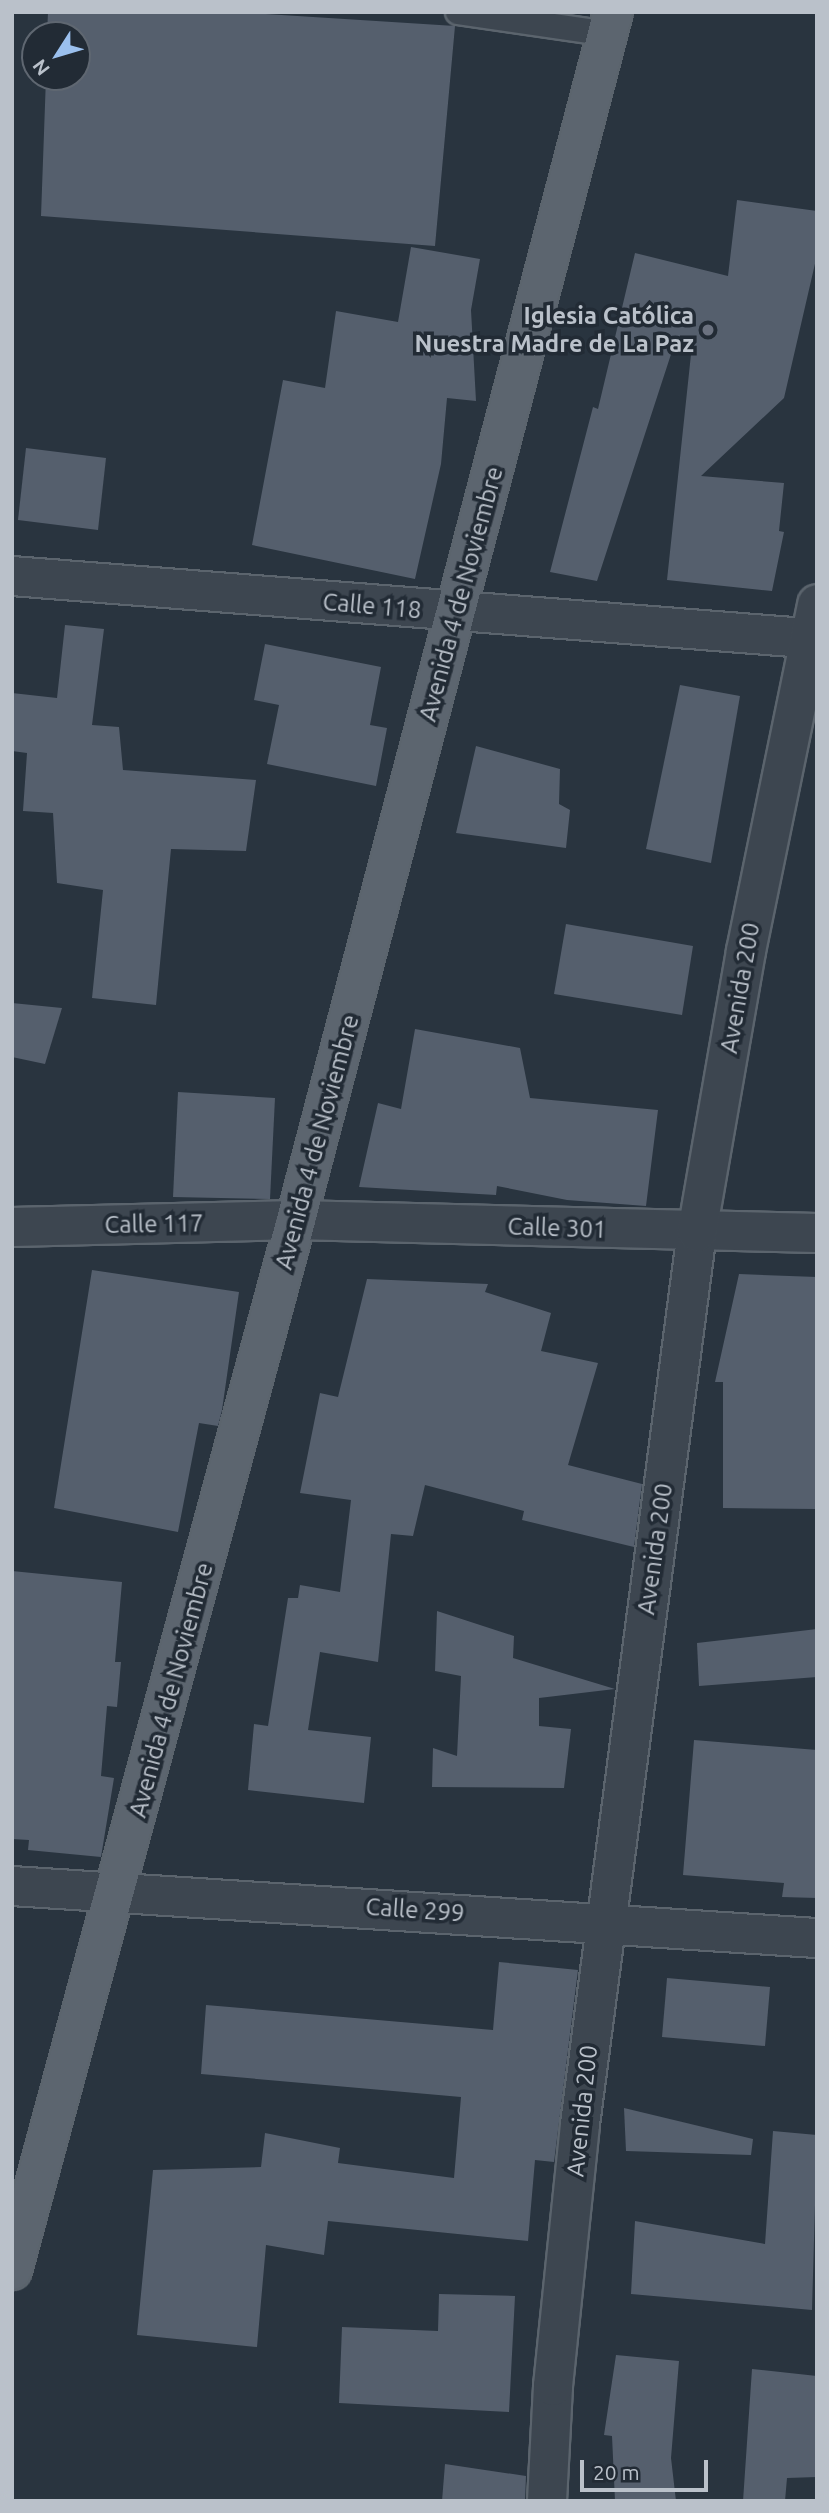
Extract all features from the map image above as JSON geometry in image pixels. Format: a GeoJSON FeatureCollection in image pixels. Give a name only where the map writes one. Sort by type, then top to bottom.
{"type":"FeatureCollection","features":[{"type":"Feature","properties":{"kind":"main road","name":"Avenida 4 de Noviembre"},"geometry":{"type":"LineString","coordinates":[[12,2270],[118,1890],[457,613],[610,23]]}},
{"type":"Feature","properties":{"kind":"street","name":"Calle 118"},"geometry":{"type":"LineString","coordinates":[[12,576],[457,613],[814,627]]}},
{"type":"Feature","properties":{"kind":"street","name":"Avenida 200"},"geometry":{"type":"LineString","coordinates":[[547,2501],[553,2386],[604,1923],[697,1232],[746,951],[814,627]]}},
{"type":"Feature","properties":{"kind":"street","name":"Calle 117"},"geometry":{"type":"LineString","coordinates":[[12,1227],[296,1220]]}},
{"type":"Feature","properties":{"kind":"street","name":"Calle 301"},"geometry":{"type":"LineString","coordinates":[[296,1220],[817,1233]]}},
{"type":"Feature","properties":{"kind":"street","name":"Calle 299"},"geometry":{"type":"LineString","coordinates":[[12,1886],[118,1890],[817,1938]]}},
{"type":"Feature","properties":{"kind":"lane"},"geometry":{"type":"LineString","coordinates":[[458,12],[610,23]]}},
{"type":"Feature","properties":{"kind":"building"},"geometry":{"type":"Polygon","coordinates":[[[48,12],[233,12],[455,26],[435,246],[41,216],[45,91],[91,91],[91,21],[48,21],[48,12]]]}},
{"type":"Feature","properties":{"kind":"building"},"geometry":{"type":"Polygon","coordinates":[[[737,200],[817,211],[817,255],[784,398],[701,476],[784,483],[779,531],[784,532],[772,591],[667,580],[692,345],[675,342],[597,581],[550,572],[593,407],[598,409],[635,253],[728,276],[737,200]]]}},
{"type":"Feature","properties":{"kind":"building"},"geometry":{"type":"Polygon","coordinates":[[[411,247],[480,259],[471,310],[476,401],[447,398],[441,464],[415,579],[252,545],[283,380],[325,388],[336,311],[398,322],[411,247]]]}},
{"type":"Feature","properties":{"kind":"building"},"geometry":{"type":"Polygon","coordinates":[[[26,448],[106,458],[98,530],[18,520],[26,448]]]}},
{"type":"Feature","properties":{"kind":"building"},"geometry":{"type":"Polygon","coordinates":[[[65,625],[104,629],[92,725],[119,727],[123,770],[256,780],[246,851],[171,849],[156,1005],[92,998],[103,890],[57,883],[53,813],[23,811],[27,753],[12,751],[12,693],[57,698],[65,625]]]}},
{"type":"Feature","properties":{"kind":"building"},"geometry":{"type":"Polygon","coordinates":[[[265,644],[381,667],[370,725],[387,728],[376,786],[267,764],[279,705],[254,700],[265,644]]]}},
{"type":"Feature","properties":{"kind":"building"},"geometry":{"type":"Polygon","coordinates":[[[680,685],[740,696],[711,863],[646,849],[680,685]]]}},
{"type":"Feature","properties":{"kind":"building"},"geometry":{"type":"Polygon","coordinates":[[[476,746],[560,769],[559,804],[570,810],[566,848],[456,833],[476,746]]]}},
{"type":"Feature","properties":{"kind":"building"},"geometry":{"type":"Polygon","coordinates":[[[566,924],[693,946],[682,1015],[554,994],[566,924]]]}},
{"type":"Feature","properties":{"kind":"building"},"geometry":{"type":"Polygon","coordinates":[[[12,1003],[62,1008],[45,1064],[12,1057],[12,1003]]]}},
{"type":"Feature","properties":{"kind":"building"},"geometry":{"type":"Polygon","coordinates":[[[415,1029],[520,1048],[530,1098],[658,1110],[646,1206],[567,1200],[497,1186],[496,1195],[359,1187],[378,1103],[401,1109],[415,1029]]]}},
{"type":"Feature","properties":{"kind":"building"},"geometry":{"type":"Polygon","coordinates":[[[178,1092],[275,1098],[270,1199],[173,1197],[178,1092]]]}},
{"type":"Feature","properties":{"kind":"building"},"geometry":{"type":"Polygon","coordinates":[[[92,1270],[239,1292],[218,1426],[199,1423],[178,1532],[54,1508],[92,1270]]]}},
{"type":"Feature","properties":{"kind":"building"},"geometry":{"type":"Polygon","coordinates":[[[739,1274],[817,1277],[817,1509],[723,1508],[723,1382],[715,1382],[739,1274]]]}},
{"type":"Feature","properties":{"kind":"building"},"geometry":{"type":"Polygon","coordinates":[[[367,1279],[488,1284],[485,1292],[551,1313],[541,1351],[598,1363],[568,1465],[642,1484],[634,1547],[522,1520],[524,1511],[425,1485],[413,1536],[391,1534],[378,1662],[320,1652],[308,1730],[371,1737],[364,1803],[248,1790],[254,1724],[268,1726],[288,1598],[298,1598],[300,1585],[340,1592],[351,1500],[300,1493],[320,1393],[338,1397],[367,1279]]]}},
{"type":"Feature","properties":{"kind":"building"},"geometry":{"type":"Polygon","coordinates":[[[12,1571],[122,1582],[115,1662],[121,1662],[117,1707],[107,1706],[101,1776],[114,1778],[101,1857],[28,1850],[29,1840],[12,1839],[12,1571]]]}},
{"type":"Feature","properties":{"kind":"building"},"geometry":{"type":"Polygon","coordinates":[[[437,1611],[514,1636],[513,1658],[615,1689],[539,1698],[539,1726],[571,1729],[564,1788],[432,1787],[433,1748],[457,1756],[461,1676],[435,1671],[437,1611]]]}},
{"type":"Feature","properties":{"kind":"building"},"geometry":{"type":"Polygon","coordinates":[[[817,1629],[817,1677],[699,1686],[697,1643],[817,1629]]]}},
{"type":"Feature","properties":{"kind":"building"},"geometry":{"type":"Polygon","coordinates":[[[694,1740],[817,1750],[817,1898],[782,1897],[784,1883],[683,1875],[694,1740]]]}},
{"type":"Feature","properties":{"kind":"building"},"geometry":{"type":"Polygon","coordinates":[[[499,1962],[578,1970],[554,2162],[535,2160],[528,2241],[328,2221],[324,2255],[266,2245],[257,2347],[137,2335],[153,2170],[261,2167],[265,2133],[340,2148],[338,2163],[454,2178],[461,2097],[201,2074],[206,2005],[493,2030],[499,1962]]]}},
{"type":"Feature","properties":{"kind":"building"},"geometry":{"type":"Polygon","coordinates":[[[667,1978],[770,1987],[765,2046],[662,2037],[667,1978]]]}},
{"type":"Feature","properties":{"kind":"building"},"geometry":{"type":"Polygon","coordinates":[[[624,2108],[753,2139],[751,2155],[626,2151],[624,2108]]]}},
{"type":"Feature","properties":{"kind":"building"},"geometry":{"type":"Polygon","coordinates":[[[773,2131],[817,2135],[812,2310],[631,2294],[635,2221],[765,2244],[773,2131]]]}},
{"type":"Feature","properties":{"kind":"building"},"geometry":{"type":"Polygon","coordinates":[[[439,2294],[515,2296],[509,2412],[339,2403],[342,2327],[438,2331],[439,2294]]]}},
{"type":"Feature","properties":{"kind":"building"},"geometry":{"type":"Polygon","coordinates":[[[616,2355],[679,2361],[671,2458],[676,2501],[615,2501],[612,2436],[604,2435],[616,2355]]]}},
{"type":"Feature","properties":{"kind":"building"},"geometry":{"type":"Polygon","coordinates":[[[752,2369],[817,2376],[817,2477],[787,2478],[785,2501],[743,2501],[752,2369]]]}},
{"type":"Feature","properties":{"kind":"building"},"geometry":{"type":"Polygon","coordinates":[[[445,2464],[526,2476],[525,2501],[442,2501],[445,2464]]]}},
{"type":"Feature","properties":{"kind":"place","name":"Iglesia Católica Nuestra Madre de La Paz"},"geometry":{"type":"Point","coordinates":[708,330]}}]}
